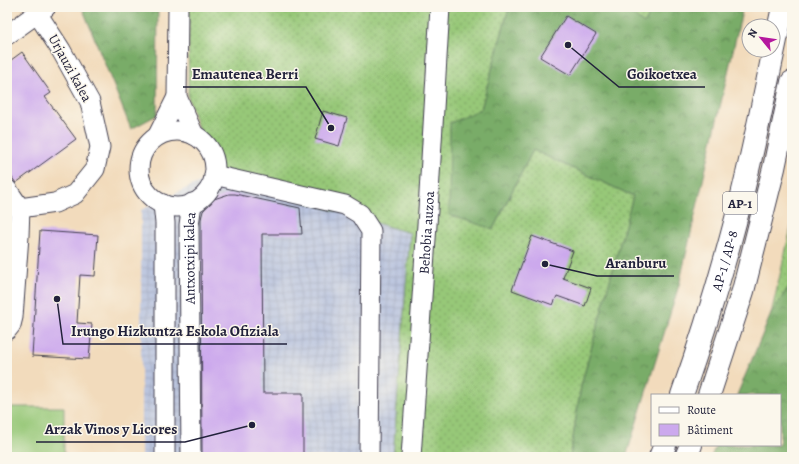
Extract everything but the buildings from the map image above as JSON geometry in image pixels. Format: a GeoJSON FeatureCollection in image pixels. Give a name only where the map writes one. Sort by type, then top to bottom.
{"type":"FeatureCollection","features":[{"type":"Feature","properties":{"kind":"highway"},"geometry":{"type":"LineString","coordinates":[[766,18],[768,7]]}},
{"type":"Feature","properties":{"kind":"highway","name":"AP-1 / AP-8"},"geometry":{"type":"LineString","coordinates":[[682,394],[718,285],[737,214],[783,7]]}},
{"type":"Feature","properties":{"kind":"highway"},"geometry":{"type":"LineString","coordinates":[[754,143],[753,102],[760,58]]}},
{"type":"Feature","properties":{"kind":"highway","name":"AP-1 / AP-8"},"geometry":{"type":"LineString","coordinates":[[708,394],[743,291],[774,168],[792,82]]}},
{"type":"Feature","properties":{"kind":"highway"},"geometry":{"type":"LineString","coordinates":[[774,168],[792,118]]}},
{"type":"Feature","properties":{"kind":"highway"},"geometry":{"type":"LineString","coordinates":[[660,457],[664,446]]}},
{"type":"Feature","properties":{"kind":"highway"},"geometry":{"type":"LineString","coordinates":[[686,457],[691,446]]}},
{"type":"Feature","properties":{"kind":"street"},"geometry":{"type":"LineString","coordinates":[[178,7],[177,97],[194,135]]}},
{"type":"Feature","properties":{"kind":"street","name":"Behobia auzoa"},"geometry":{"type":"LineString","coordinates":[[411,457],[440,7]]}},
{"type":"Feature","properties":{"kind":"street","name":"Urjauzi kalea"},"geometry":{"type":"LineString","coordinates":[[7,35],[42,10],[61,50],[90,102],[100,147],[95,169],[75,194],[55,203],[20,208]]}},
{"type":"Feature","properties":{"kind":"street"},"geometry":{"type":"LineString","coordinates":[[158,135],[177,97]]}},
{"type":"Feature","properties":{"kind":"street"},"geometry":{"type":"LineString","coordinates":[[168,131],[182,131],[194,135],[207,145],[214,158],[214,175],[210,187],[202,196],[192,203],[181,206],[163,204],[151,196],[144,187],[140,177],[139,165],[142,154],[149,142],[158,135],[168,131]]}},
{"type":"Feature","properties":{"kind":"street"},"geometry":{"type":"LineString","coordinates":[[214,175],[345,205],[360,214],[371,232],[369,457]]}},
{"type":"Feature","properties":{"kind":"street"},"geometry":{"type":"LineString","coordinates":[[7,189],[20,208],[13,317],[11,325],[7,330]]}},
{"type":"Feature","properties":{"kind":"street","name":"Antxotxipi kalea"},"geometry":{"type":"LineString","coordinates":[[191,457],[189,225],[192,203]]}},
{"type":"Feature","properties":{"kind":"street","name":"Antxotxipi kalea"},"geometry":{"type":"LineString","coordinates":[[163,204],[165,223],[165,457]]}},
{"type":"Feature","properties":{"kind":"shaded area"},"geometry":{"type":"Polygon","coordinates":[[[214,175],[410,233],[393,457],[141,457],[141,210],[214,175]]]}},
{"type":"Feature","properties":{"kind":"green space"},"geometry":{"type":"Polygon","coordinates":[[[82,7],[158,7],[157,115],[131,129],[82,7]]]}},
{"type":"Feature","properties":{"kind":"green space"},"geometry":{"type":"Polygon","coordinates":[[[189,7],[522,7],[508,11],[481,109],[493,229],[533,150],[633,196],[581,386],[570,457],[393,457],[410,233],[214,175],[188,98],[189,7]]]}},
{"type":"Feature","properties":{"kind":"green space"},"geometry":{"type":"Polygon","coordinates":[[[522,7],[623,7],[644,24],[654,7],[743,7],[679,285],[626,457],[570,457],[581,386],[633,196],[533,150],[493,229],[449,215],[450,123],[481,109],[508,11],[522,7]]]}},
{"type":"Feature","properties":{"kind":"green space"},"geometry":{"type":"Polygon","coordinates":[[[623,7],[654,7],[644,24],[623,7]]]}},
{"type":"Feature","properties":{"kind":"green space"},"geometry":{"type":"Polygon","coordinates":[[[792,223],[792,282],[771,314],[792,223]]]}},
{"type":"Feature","properties":{"kind":"green space"},"geometry":{"type":"Polygon","coordinates":[[[792,282],[792,457],[711,457],[716,446],[781,446],[781,394],[737,394],[771,314],[792,282]]]}},
{"type":"Feature","properties":{"kind":"green space"},"geometry":{"type":"Polygon","coordinates":[[[7,407],[64,407],[64,457],[7,457],[7,407]]]}},
{"type":"Feature","properties":{"kind":"place","name":"Goikoetxea"},"geometry":{"type":"Point","coordinates":[568,45]}},
{"type":"Feature","properties":{"kind":"place","name":"Emautenea Berri"},"geometry":{"type":"Point","coordinates":[331,128]}},
{"type":"Feature","properties":{"kind":"place","name":"Aranburu"},"geometry":{"type":"Point","coordinates":[545,264]}},
{"type":"Feature","properties":{"kind":"place","name":"Irungo Hizkuntza Eskola Ofiziala"},"geometry":{"type":"Point","coordinates":[57,299]}},
{"type":"Feature","properties":{"kind":"place","name":"Arzak Vinos y Licores"},"geometry":{"type":"Point","coordinates":[252,425]}}]}
